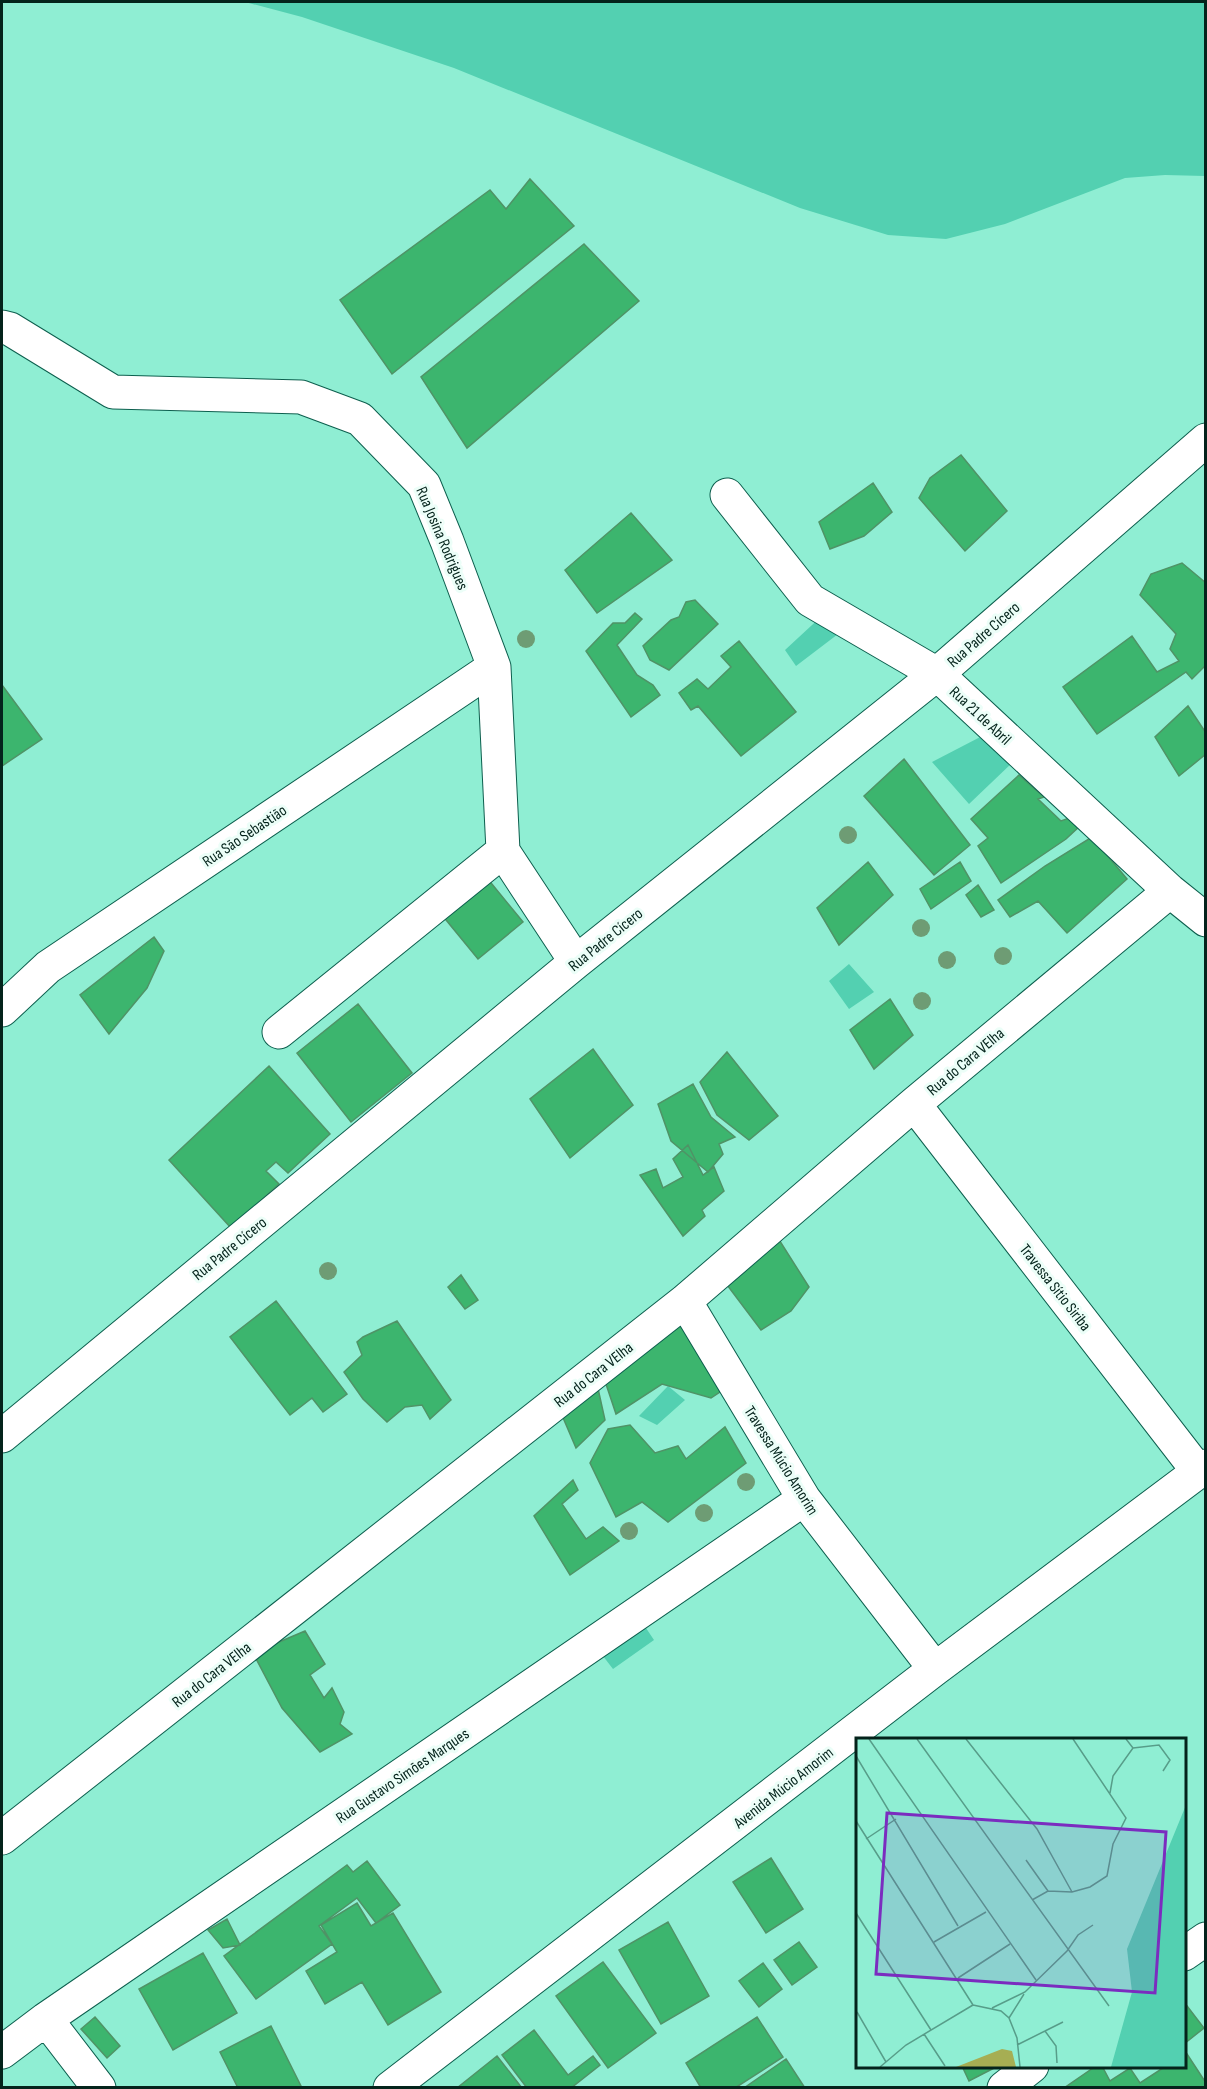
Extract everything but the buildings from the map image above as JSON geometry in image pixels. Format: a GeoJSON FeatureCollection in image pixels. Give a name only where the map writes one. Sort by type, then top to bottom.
{"type":"FeatureCollection","features":[{"type":"Feature","properties":{"kind":"street","name":"Rua Josina Rodrigues"},"geometry":{"type":"LineString","coordinates":[[2,327],[10,329],[113,392],[301,397],[360,419],[424,485],[494,667],[503,851]]}},
{"type":"Feature","properties":{"kind":"street","name":"Rua Padre Cícero"},"geometry":{"type":"LineString","coordinates":[[2,1436],[576,962],[937,674],[1206,440]]}},
{"type":"Feature","properties":{"kind":"street","name":"Rua 21 de Abril"},"geometry":{"type":"LineString","coordinates":[[727,495],[810,600],[937,674],[1170,891],[1206,920]]}},
{"type":"Feature","properties":{"kind":"street","name":"Rua São Sebastião"},"geometry":{"type":"LineString","coordinates":[[2,1010],[48,967],[494,667]]}},
{"type":"Feature","properties":{"kind":"street"},"geometry":{"type":"LineString","coordinates":[[279,1032],[503,851],[576,962]]}},
{"type":"Feature","properties":{"kind":"street","name":"Rua do Cara VElha"},"geometry":{"type":"LineString","coordinates":[[2,1838],[685,1301],[914,1104],[1170,891]]}},
{"type":"Feature","properties":{"kind":"street","name":"Travessa Sítio Siriba"},"geometry":{"type":"LineString","coordinates":[[914,1104],[1202,1469]]}},
{"type":"Feature","properties":{"kind":"street","name":"Travessa Múcio Amorim"},"geometry":{"type":"LineString","coordinates":[[685,1301],[804,1499],[935,1669]]}},
{"type":"Feature","properties":{"kind":"street","name":"Avenida Múcio Amorim"},"geometry":{"type":"LineString","coordinates":[[390,2088],[935,1669],[1202,1469]]}},
{"type":"Feature","properties":{"kind":"street","name":"Rua Gustavo Simões Marques"},"geometry":{"type":"LineString","coordinates":[[2,2052],[46,2019],[804,1499]]}},
{"type":"Feature","properties":{"kind":"street"},"geometry":{"type":"LineString","coordinates":[[1186,1953],[1206,1939]]}},
{"type":"Feature","properties":{"kind":"street"},"geometry":{"type":"LineString","coordinates":[[46,2019],[99,2088]]}},
{"type":"Feature","properties":{"kind":"street"},"geometry":{"type":"LineString","coordinates":[[1004,2088],[1031,2068]]}},
{"type":"Feature","properties":{"kind":"shaded area"},"geometry":{"type":"Polygon","coordinates":[[[245,2],[1205,2],[1205,176],[1165,175],[1125,178],[1005,224],[946,239],[888,235],[800,208],[454,68],[302,17],[245,2]]]}},
{"type":"Feature","properties":{"kind":"shaded area"},"geometry":{"type":"Polygon","coordinates":[[[825,613],[842,631],[796,666],[785,650],[825,613]]]}},
{"type":"Feature","properties":{"kind":"shaded area"},"geometry":{"type":"Polygon","coordinates":[[[986,734],[1013,762],[969,804],[932,762],[986,734]]]}},
{"type":"Feature","properties":{"kind":"shaded area"},"geometry":{"type":"Polygon","coordinates":[[[849,964],[874,992],[849,1009],[829,981],[849,964]]]}},
{"type":"Feature","properties":{"kind":"shaded area"},"geometry":{"type":"Polygon","coordinates":[[[668,1386],[685,1400],[657,1425],[639,1416],[668,1386]]]}},
{"type":"Feature","properties":{"kind":"shaded area"},"geometry":{"type":"Polygon","coordinates":[[[640,1619],[654,1640],[613,1669],[596,1647],[640,1619]]]}}]}
